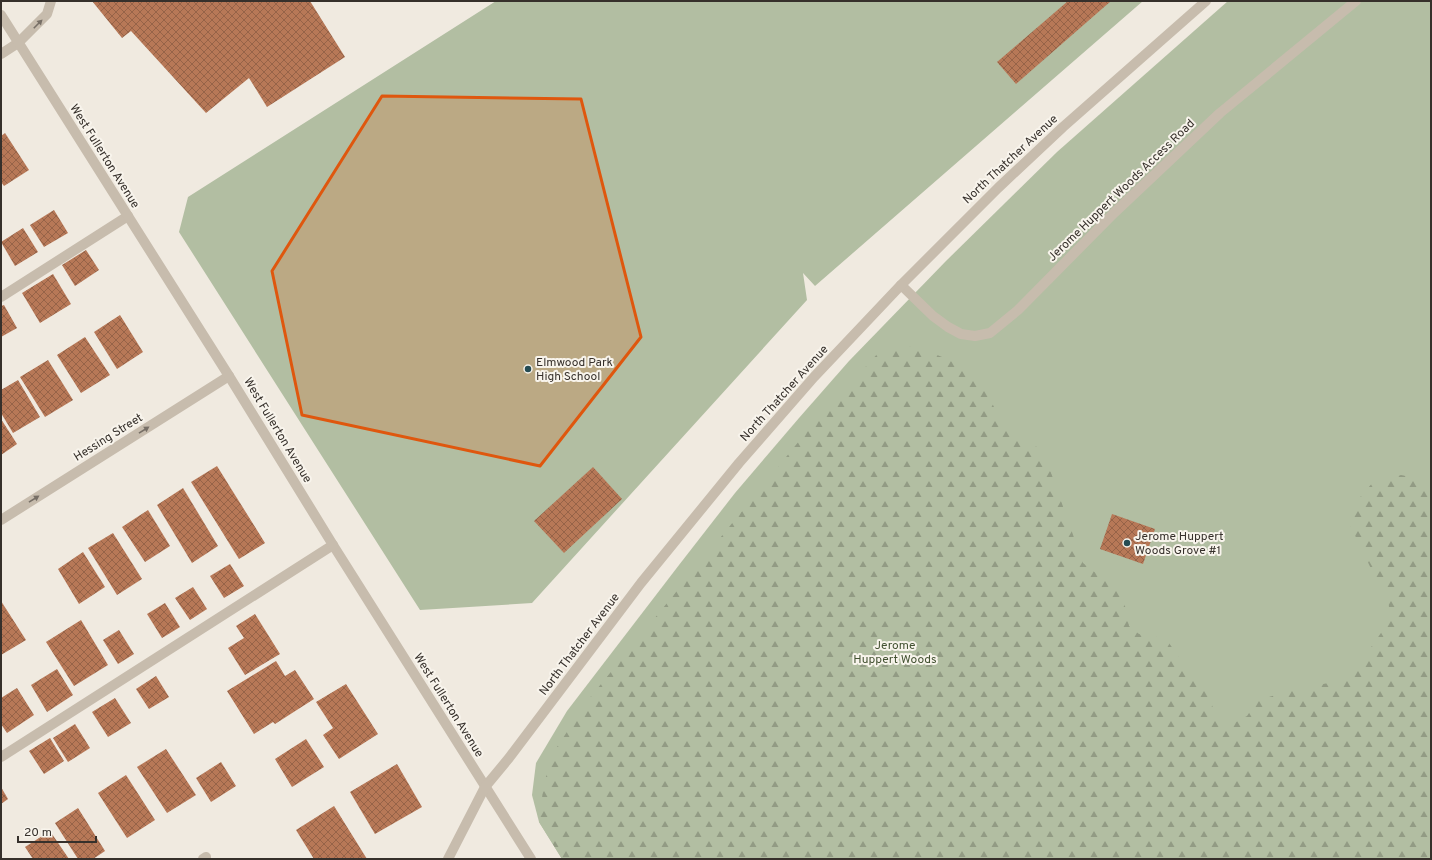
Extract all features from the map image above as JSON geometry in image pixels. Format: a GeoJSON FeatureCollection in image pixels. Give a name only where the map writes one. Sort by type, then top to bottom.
{"type":"FeatureCollection","features":[{"type":"Feature","properties":{"kind":"street"},"geometry":{"type":"LineString","coordinates":[[1,54],[18,43],[47,14],[51,1]]}},
{"type":"Feature","properties":{"kind":"street","name":"North Thatcher Avenue"},"geometry":{"type":"LineString","coordinates":[[448,859],[485,787],[510,758],[641,583],[734,469],[814,377],[901,285],[1020,167],[1063,127],[1206,1]]}},
{"type":"Feature","properties":{"kind":"street","name":"Jerome Huppert Woods Access Road"},"geometry":{"type":"LineString","coordinates":[[901,285],[933,316],[948,327],[962,334],[975,336],[990,333],[1018,310],[1114,213],[1220,113],[1356,1]]}},
{"type":"Feature","properties":{"kind":"street","name":"West Fullerton Avenue"},"geometry":{"type":"LineString","coordinates":[[1,15],[531,859]]}},
{"type":"Feature","properties":{"kind":"street"},"geometry":{"type":"LineString","coordinates":[[1,297],[128,216]]}},
{"type":"Feature","properties":{"kind":"street","name":"Hessing Street"},"geometry":{"type":"LineString","coordinates":[[1,520],[229,376]]}},
{"type":"Feature","properties":{"kind":"street"},"geometry":{"type":"LineString","coordinates":[[1,757],[333,545]]}},
{"type":"Feature","properties":{"kind":"highlighted area"},"geometry":{"type":"Polygon","coordinates":[[[382,96],[581,99],[641,337],[540,466],[302,415],[272,271],[382,96]]]}},
{"type":"Feature","properties":{"kind":"green space","name":"Elmwood Park High School"},"geometry":{"type":"Polygon","coordinates":[[[496,1],[1143,1],[815,286],[803,273],[807,300],[532,603],[420,610],[179,232],[188,197],[496,1]]]}},
{"type":"Feature","properties":{"kind":"green space"},"geometry":{"type":"Polygon","coordinates":[[[1228,1],[1431,1],[1431,859],[562,859],[539,822],[532,795],[536,763],[567,711],[679,565],[735,493],[849,361],[946,261],[1057,152],[1228,1]]]}},
{"type":"Feature","properties":{"kind":"green space","name":"Jerome Huppert Woods"},"geometry":{"type":"Polygon","coordinates":[[[915,346],[969,370],[985,389],[997,413],[1016,435],[1034,443],[1049,467],[1083,563],[1118,590],[1127,611],[1129,626],[1139,634],[1155,636],[1169,643],[1208,693],[1216,717],[1232,724],[1247,716],[1257,701],[1287,691],[1349,679],[1383,630],[1389,606],[1350,525],[1356,502],[1374,481],[1401,475],[1431,481],[1431,859],[562,859],[539,822],[544,782],[557,747],[588,700],[804,435],[879,352],[915,346]]]}},
{"type":"Feature","properties":{"kind":"building"},"geometry":{"type":"Polygon","coordinates":[[[92,1],[310,1],[345,57],[267,107],[249,78],[206,113],[131,31],[122,38],[92,1]]]}},
{"type":"Feature","properties":{"kind":"building"},"geometry":{"type":"Polygon","coordinates":[[[1068,1],[1111,1],[1016,84],[997,62],[1068,1]]]}},
{"type":"Feature","properties":{"kind":"building"},"geometry":{"type":"Polygon","coordinates":[[[5,133],[29,170],[4,186],[1,182],[1,136],[5,133]]]}},
{"type":"Feature","properties":{"kind":"building"},"geometry":{"type":"Polygon","coordinates":[[[54,210],[68,233],[44,247],[30,225],[54,210]]]}},
{"type":"Feature","properties":{"kind":"building"},"geometry":{"type":"Polygon","coordinates":[[[23,228],[38,252],[15,266],[1,242],[23,228]]]}},
{"type":"Feature","properties":{"kind":"building"},"geometry":{"type":"Polygon","coordinates":[[[86,250],[99,270],[75,286],[62,265],[86,250]]]}},
{"type":"Feature","properties":{"kind":"building"},"geometry":{"type":"Polygon","coordinates":[[[53,274],[71,304],[40,323],[22,293],[53,274]]]}},
{"type":"Feature","properties":{"kind":"building"},"geometry":{"type":"Polygon","coordinates":[[[4,305],[17,328],[1,337],[1,306],[4,305]]]}},
{"type":"Feature","properties":{"kind":"building"},"geometry":{"type":"Polygon","coordinates":[[[120,315],[143,352],[117,369],[94,332],[120,315]]]}},
{"type":"Feature","properties":{"kind":"building"},"geometry":{"type":"Polygon","coordinates":[[[85,337],[110,375],[81,393],[57,355],[85,337]]]}},
{"type":"Feature","properties":{"kind":"building"},"geometry":{"type":"Polygon","coordinates":[[[48,360],[73,400],[45,417],[20,377],[48,360]]]}},
{"type":"Feature","properties":{"kind":"building"},"geometry":{"type":"Polygon","coordinates":[[[18,380],[40,417],[13,433],[1,413],[1,390],[18,380]]]}},
{"type":"Feature","properties":{"kind":"building"},"geometry":{"type":"Polygon","coordinates":[[[1,419],[17,444],[1,455],[1,419]]]}},
{"type":"Feature","properties":{"kind":"building"},"geometry":{"type":"Polygon","coordinates":[[[217,466],[265,543],[239,559],[191,482],[217,466]]]}},
{"type":"Feature","properties":{"kind":"building"},"geometry":{"type":"Polygon","coordinates":[[[593,467],[622,499],[564,553],[534,521],[593,467]]]}},
{"type":"Feature","properties":{"kind":"building"},"geometry":{"type":"Polygon","coordinates":[[[183,488],[218,546],[192,563],[157,505],[183,488]]]}},
{"type":"Feature","properties":{"kind":"building"},"geometry":{"type":"Polygon","coordinates":[[[148,510],[170,546],[145,562],[122,527],[148,510]]]}},
{"type":"Feature","properties":{"kind":"building","name":"Jerome Huppert Woods Grove #1"},"geometry":{"type":"Polygon","coordinates":[[[1112,514],[1155,529],[1143,564],[1100,549],[1112,514]]]}},
{"type":"Feature","properties":{"kind":"building"},"geometry":{"type":"Polygon","coordinates":[[[113,533],[142,579],[117,595],[88,548],[113,533]]]}},
{"type":"Feature","properties":{"kind":"building"},"geometry":{"type":"Polygon","coordinates":[[[83,552],[105,587],[79,604],[58,569],[83,552]]]}},
{"type":"Feature","properties":{"kind":"building"},"geometry":{"type":"Polygon","coordinates":[[[230,564],[244,586],[224,598],[210,576],[230,564]]]}},
{"type":"Feature","properties":{"kind":"building"},"geometry":{"type":"Polygon","coordinates":[[[193,587],[207,609],[190,620],[175,598],[193,587]]]}},
{"type":"Feature","properties":{"kind":"building"},"geometry":{"type":"Polygon","coordinates":[[[1,601],[26,640],[1,655],[1,601]]]}},
{"type":"Feature","properties":{"kind":"building"},"geometry":{"type":"Polygon","coordinates":[[[165,603],[180,627],[162,638],[147,614],[165,603]]]}},
{"type":"Feature","properties":{"kind":"building"},"geometry":{"type":"Polygon","coordinates":[[[255,614],[280,654],[245,675],[228,648],[244,638],[236,626],[255,614]]]}},
{"type":"Feature","properties":{"kind":"building"},"geometry":{"type":"Polygon","coordinates":[[[81,620],[108,665],[74,686],[46,642],[81,620]]]}},
{"type":"Feature","properties":{"kind":"building"},"geometry":{"type":"Polygon","coordinates":[[[119,630],[134,654],[118,664],[103,640],[119,630]]]}},
{"type":"Feature","properties":{"kind":"building"},"geometry":{"type":"Polygon","coordinates":[[[276,661],[285,676],[295,670],[314,699],[275,724],[273,722],[254,734],[227,691],[276,661]]]}},
{"type":"Feature","properties":{"kind":"building"},"geometry":{"type":"Polygon","coordinates":[[[57,669],[73,695],[47,712],[31,685],[57,669]]]}},
{"type":"Feature","properties":{"kind":"building"},"geometry":{"type":"Polygon","coordinates":[[[156,676],[169,697],[149,709],[136,689],[156,676]]]}},
{"type":"Feature","properties":{"kind":"building"},"geometry":{"type":"Polygon","coordinates":[[[346,684],[378,734],[339,759],[323,735],[333,728],[316,702],[346,684]]]}},
{"type":"Feature","properties":{"kind":"building"},"geometry":{"type":"Polygon","coordinates":[[[17,688],[34,715],[7,733],[1,724],[1,698],[17,688]]]}},
{"type":"Feature","properties":{"kind":"building"},"geometry":{"type":"Polygon","coordinates":[[[115,698],[131,723],[108,737],[92,712],[115,698]]]}},
{"type":"Feature","properties":{"kind":"building"},"geometry":{"type":"Polygon","coordinates":[[[75,724],[90,748],[68,762],[53,738],[75,724]]]}},
{"type":"Feature","properties":{"kind":"building"},"geometry":{"type":"Polygon","coordinates":[[[50,738],[64,761],[44,774],[29,751],[50,738]]]}},
{"type":"Feature","properties":{"kind":"building"},"geometry":{"type":"Polygon","coordinates":[[[306,739],[324,767],[292,787],[275,759],[306,739]]]}},
{"type":"Feature","properties":{"kind":"building"},"geometry":{"type":"Polygon","coordinates":[[[166,749],[196,795],[167,813],[137,767],[166,749]]]}},
{"type":"Feature","properties":{"kind":"building"},"geometry":{"type":"Polygon","coordinates":[[[221,762],[236,786],[211,802],[196,778],[221,762]]]}},
{"type":"Feature","properties":{"kind":"building"},"geometry":{"type":"Polygon","coordinates":[[[397,764],[422,807],[375,834],[350,792],[397,764]]]}},
{"type":"Feature","properties":{"kind":"building"},"geometry":{"type":"Polygon","coordinates":[[[126,775],[155,820],[127,838],[98,793],[126,775]]]}},
{"type":"Feature","properties":{"kind":"building"},"geometry":{"type":"Polygon","coordinates":[[[1,787],[8,799],[1,804],[1,787]]]}},
{"type":"Feature","properties":{"kind":"building"},"geometry":{"type":"Polygon","coordinates":[[[334,806],[367,859],[314,859],[296,830],[334,806]]]}},
{"type":"Feature","properties":{"kind":"building"},"geometry":{"type":"Polygon","coordinates":[[[78,808],[105,851],[93,859],[78,859],[55,823],[78,808]]]}},
{"type":"Feature","properties":{"kind":"building"},"geometry":{"type":"Polygon","coordinates":[[[50,831],[69,859],[33,859],[25,847],[50,831]]]}},
{"type":"Feature","properties":{"kind":"place","name":"Elmwood Park High School"},"geometry":{"type":"Point","coordinates":[528,369]}},
{"type":"Feature","properties":{"kind":"place","name":"Jerome Huppert Woods Grove #1"},"geometry":{"type":"Point","coordinates":[1127,543]}}]}
